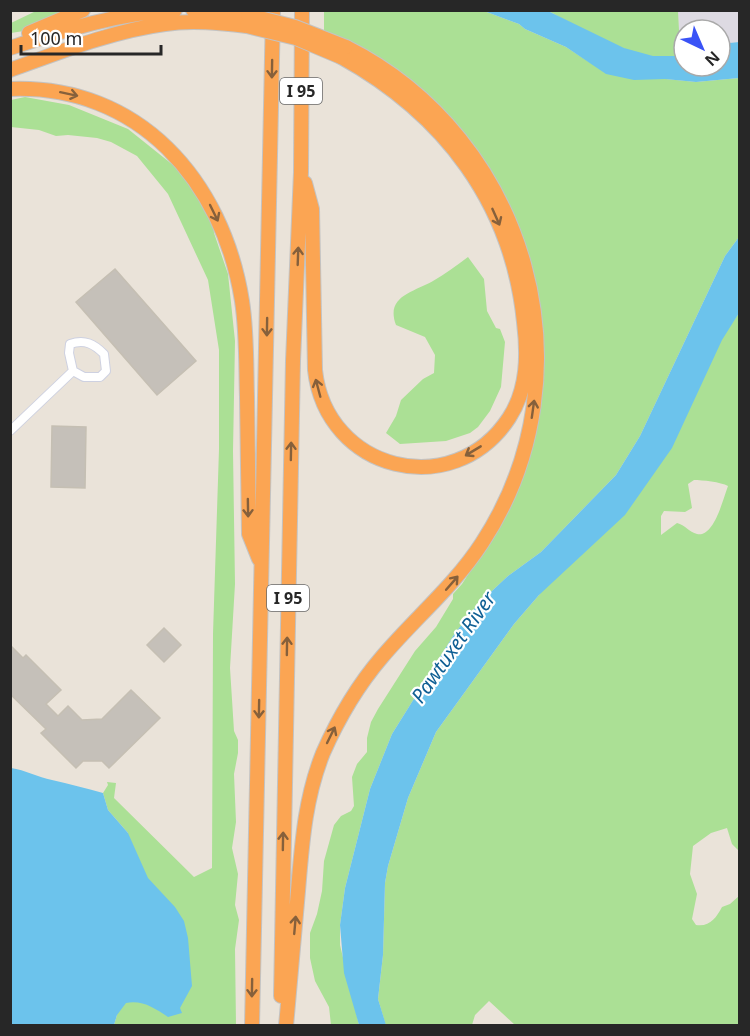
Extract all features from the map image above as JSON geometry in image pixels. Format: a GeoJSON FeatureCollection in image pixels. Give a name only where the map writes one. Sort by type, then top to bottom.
{"type":"FeatureCollection","features":[{"type":"Feature","properties":{"kind":"highway"},"geometry":{"type":"LineString","coordinates":[[10,41],[82,10]]}},
{"type":"Feature","properties":{"kind":"highway"},"geometry":{"type":"LineString","coordinates":[[10,48],[99,21],[175,10]]}},
{"type":"Feature","properties":{"kind":"highway"},"geometry":{"type":"LineString","coordinates":[[193,10],[247,21],[344,52],[384,69],[423,99],[460,138],[489,180],[514,230],[526,268],[535,318],[537,371],[533,410],[525,448],[511,488],[494,525],[458,577],[382,656],[365,679],[337,724],[316,771],[302,832],[286,1026]]}},
{"type":"Feature","properties":{"kind":"highway","name":"I 95"},"geometry":{"type":"LineString","coordinates":[[252,1026],[273,10]]}},
{"type":"Feature","properties":{"kind":"highway","name":"I 95"},"geometry":{"type":"LineString","coordinates":[[281,1026],[282,855],[293,361],[301,172],[302,10]]}},
{"type":"Feature","properties":{"kind":"highway"},"geometry":{"type":"LineString","coordinates":[[10,70],[103,38],[142,28],[191,22],[247,21]]}},
{"type":"Feature","properties":{"kind":"highway"},"geometry":{"type":"LineString","coordinates":[[301,172],[312,209],[315,370],[318,390],[329,417],[357,447],[377,458],[398,464],[421,466],[443,464],[476,450],[494,436],[510,417],[524,384],[526,350],[523,311],[510,253],[489,202],[471,172],[450,144],[426,117],[400,94],[344,52]]}},
{"type":"Feature","properties":{"kind":"highway"},"geometry":{"type":"LineString","coordinates":[[10,89],[42,89],[70,94],[98,103],[125,116],[151,132],[171,151],[190,173],[208,200],[229,248],[242,300],[246,358],[249,534],[262,566]]}},
{"type":"Feature","properties":{"kind":"street"},"geometry":{"type":"LineString","coordinates":[[78,341],[94,344],[104,354],[106,370],[100,377],[84,378],[73,371],[69,353],[70,344],[78,341]]}},
{"type":"Feature","properties":{"kind":"street"},"geometry":{"type":"LineString","coordinates":[[10,431],[73,371]]}},
{"type":"Feature","properties":{"kind":"shaded area"},"geometry":{"type":"Polygon","coordinates":[[[678,11],[739,11],[739,42],[732,43],[732,18],[678,18],[678,11]]]}},
{"type":"Feature","properties":{"kind":"green space"},"geometry":{"type":"Polygon","coordinates":[[[36,11],[79,11],[30,30],[11,33],[11,23],[36,11]]]}},
{"type":"Feature","properties":{"kind":"green space"},"geometry":{"type":"Polygon","coordinates":[[[324,11],[484,11],[519,24],[525,29],[566,47],[589,62],[666,79],[696,82],[739,78],[739,237],[725,256],[640,436],[616,475],[541,552],[508,576],[479,603],[455,633],[392,734],[370,789],[345,888],[340,925],[340,945],[359,1025],[331,1025],[329,1007],[315,981],[310,958],[310,933],[322,891],[324,861],[334,825],[354,806],[352,777],[357,764],[367,752],[367,738],[371,722],[415,651],[436,627],[453,599],[453,594],[499,527],[532,446],[542,394],[542,326],[523,240],[510,207],[475,149],[437,105],[379,59],[334,34],[330,40],[324,38],[324,11]]]}},
{"type":"Feature","properties":{"kind":"green space"},"geometry":{"type":"Polygon","coordinates":[[[548,11],[678,11],[678,18],[672,18],[672,56],[650,56],[596,36],[548,11]]]}},
{"type":"Feature","properties":{"kind":"green space"},"geometry":{"type":"Polygon","coordinates":[[[25,97],[69,105],[128,129],[183,173],[213,221],[214,233],[228,274],[235,341],[233,451],[235,584],[230,668],[234,731],[238,740],[234,774],[236,822],[232,848],[238,874],[235,905],[239,920],[235,949],[236,1025],[114,1025],[117,1015],[128,833],[108,810],[103,793],[108,785],[107,782],[116,783],[114,798],[194,877],[212,868],[213,634],[219,449],[219,350],[208,280],[168,194],[137,156],[111,142],[97,138],[56,136],[39,130],[11,127],[11,100],[25,97]]]}},
{"type":"Feature","properties":{"kind":"green space"},"geometry":{"type":"Polygon","coordinates":[[[468,257],[484,279],[487,311],[496,328],[500,329],[505,342],[501,387],[490,411],[478,427],[470,433],[446,441],[400,444],[386,433],[396,416],[401,400],[423,379],[434,373],[435,355],[425,337],[396,325],[394,307],[403,296],[426,285],[468,257]]]}},
{"type":"Feature","properties":{"kind":"green space"},"geometry":{"type":"Polygon","coordinates":[[[739,313],[739,851],[732,844],[727,828],[711,833],[693,846],[690,874],[697,894],[692,919],[696,925],[709,923],[722,907],[730,904],[739,896],[739,1025],[515,1025],[489,1001],[475,1015],[472,1025],[386,1026],[378,999],[383,955],[385,883],[408,798],[436,732],[514,624],[539,595],[739,313]],[[694,480],[688,484],[692,508],[685,512],[664,511],[661,516],[661,535],[677,523],[697,534],[703,534],[713,524],[728,486],[716,482],[694,480]]]}},
{"type":"Feature","properties":{"kind":"water"},"geometry":{"type":"Polygon","coordinates":[[[484,11],[548,11],[624,48],[653,56],[672,56],[672,78],[732,78],[732,43],[739,42],[739,78],[696,82],[665,79],[634,80],[606,74],[566,47],[525,29],[519,24],[484,11]]]}},
{"type":"Feature","properties":{"kind":"water","name":"Pawtuxet River"},"geometry":{"type":"Polygon","coordinates":[[[739,237],[739,313],[722,340],[672,448],[625,515],[539,595],[514,624],[436,732],[408,798],[385,883],[383,955],[378,999],[386,1025],[359,1025],[344,973],[340,925],[345,888],[370,789],[392,734],[455,633],[479,603],[508,576],[541,552],[616,475],[640,436],[725,256],[739,237]]]}},
{"type":"Feature","properties":{"kind":"water"},"geometry":{"type":"Polygon","coordinates":[[[11,768],[103,793],[108,810],[128,833],[148,878],[175,907],[184,921],[188,938],[192,986],[180,1008],[182,1013],[168,1017],[148,1006],[132,1002],[126,1003],[117,1015],[114,1025],[11,1025],[11,768]]]}},
{"type":"Feature","properties":{"kind":"building"},"geometry":{"type":"Polygon","coordinates":[[[115,269],[196,361],[157,395],[76,302],[115,269]]]}},
{"type":"Feature","properties":{"kind":"building"},"geometry":{"type":"Polygon","coordinates":[[[52,426],[86,427],[85,488],[51,487],[52,426]]]}},
{"type":"Feature","properties":{"kind":"building"},"geometry":{"type":"Polygon","coordinates":[[[164,628],[181,645],[164,662],[147,645],[164,628]]]}},
{"type":"Feature","properties":{"kind":"building"},"geometry":{"type":"Polygon","coordinates":[[[10,645],[23,658],[26,655],[61,690],[46,704],[58,716],[68,706],[82,720],[102,719],[131,690],[160,718],[109,768],[102,761],[83,761],[76,768],[41,733],[46,729],[10,694],[10,645]]]}}]}
